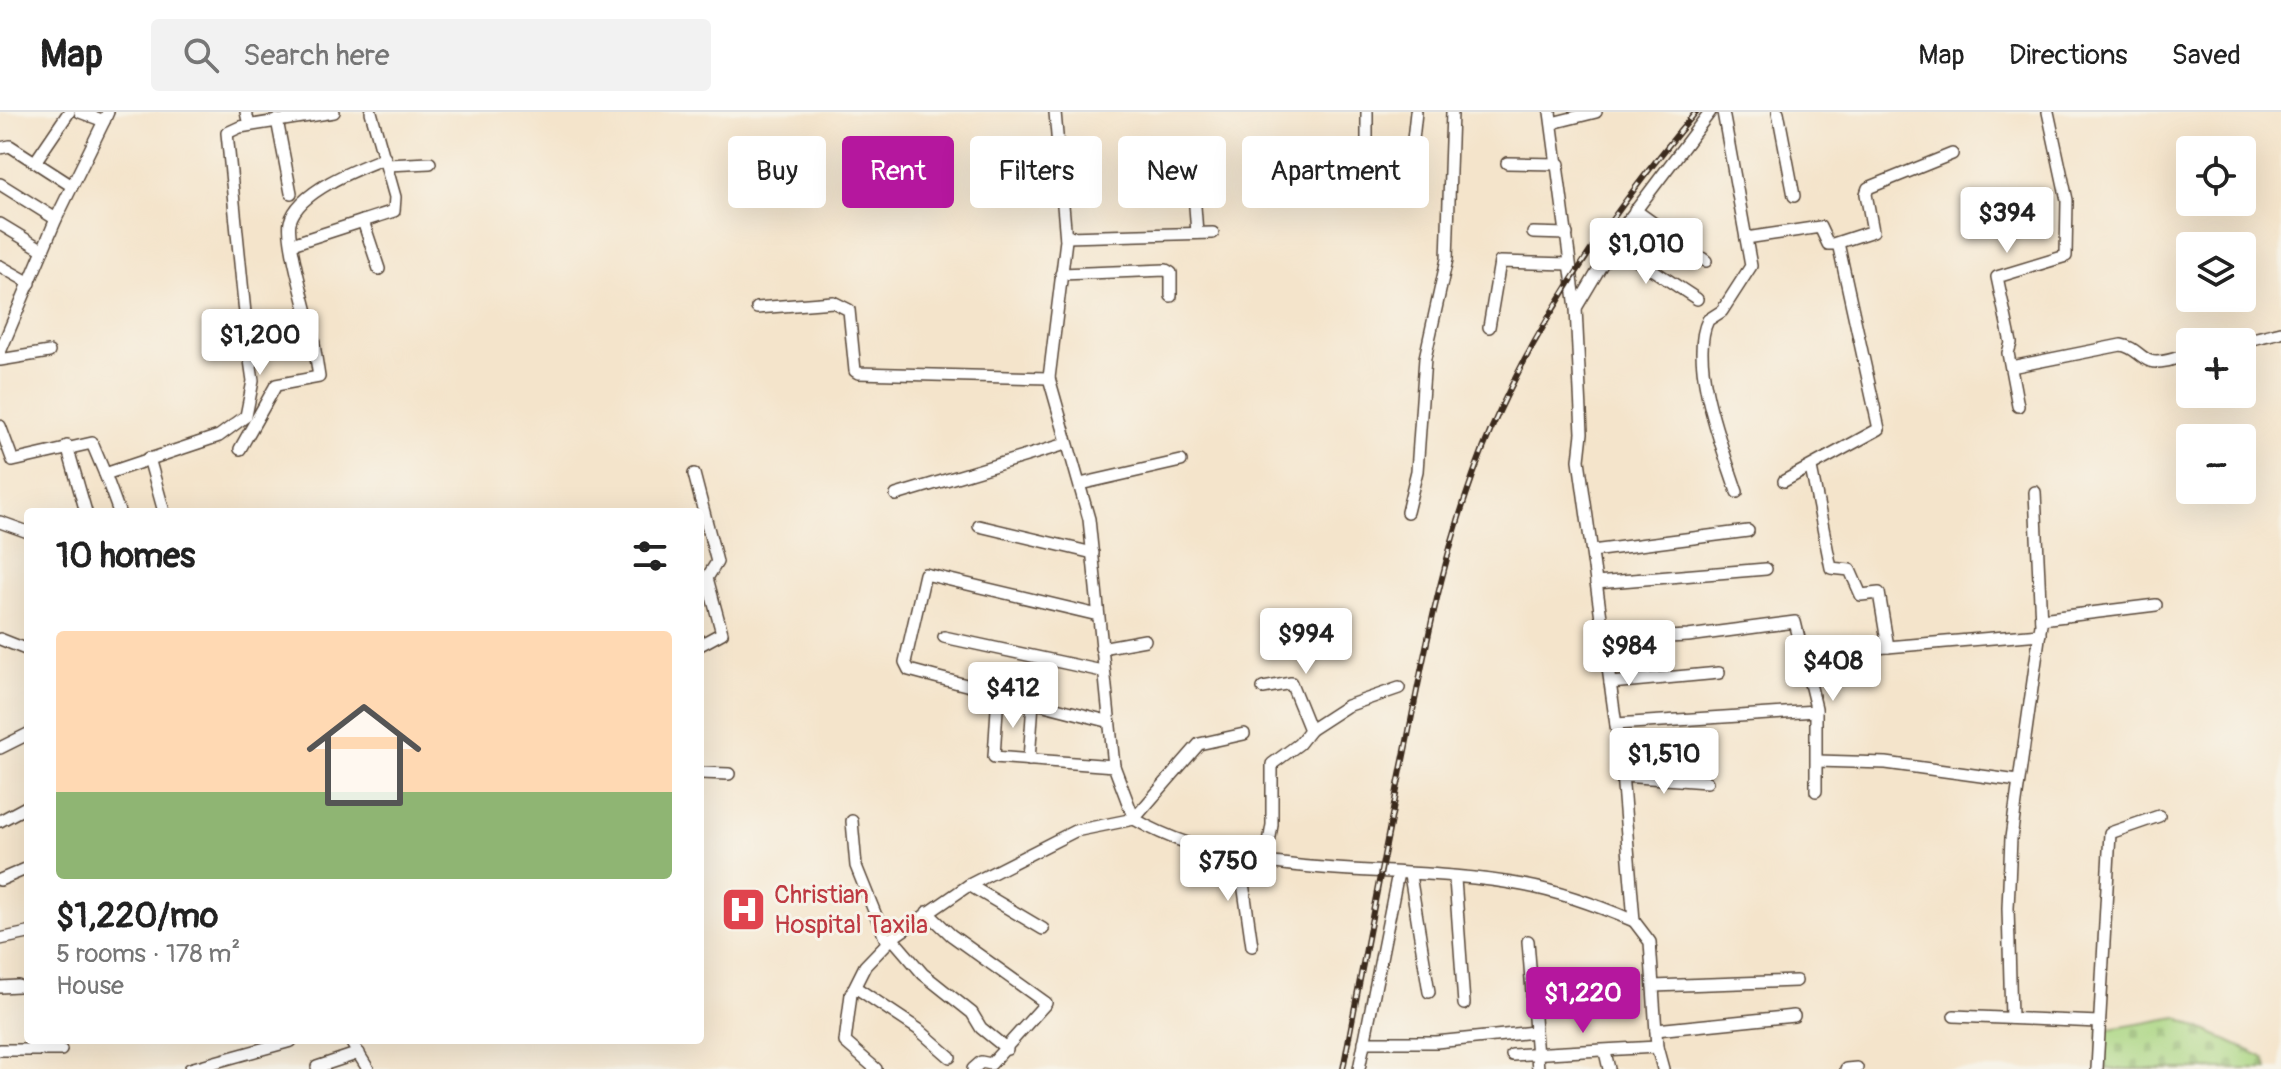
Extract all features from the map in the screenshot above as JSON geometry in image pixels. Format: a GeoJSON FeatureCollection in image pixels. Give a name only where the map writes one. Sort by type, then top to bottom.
{"type":"FeatureCollection","features":[{"type":"Feature","properties":{"kind":"street"},"geometry":{"type":"LineString","coordinates":[[35,162],[69,112]]}},
{"type":"Feature","properties":{"kind":"street"},"geometry":{"type":"LineString","coordinates":[[0,352],[56,219],[106,116],[80,112]]}},
{"type":"Feature","properties":{"kind":"street"},"geometry":{"type":"LineString","coordinates":[[246,112],[249,125]]}},
{"type":"Feature","properties":{"kind":"street"},"geometry":{"type":"LineString","coordinates":[[105,474],[219,436],[246,416],[253,381],[227,133],[249,125],[334,112]]}},
{"type":"Feature","properties":{"kind":"street"},"geometry":{"type":"LineString","coordinates":[[292,244],[394,211],[397,206],[371,112]]}},
{"type":"Feature","properties":{"kind":"street"},"geometry":{"type":"LineString","coordinates":[[1068,112],[1055,113],[1066,237],[1049,378],[1080,484],[1093,553],[1102,671],[1114,766],[1134,819],[1184,844],[1266,860],[1523,885],[1603,907],[1634,921],[1650,942],[1657,1047],[1663,1069]]}},
{"type":"Feature","properties":{"kind":"street"},"geometry":{"type":"LineString","coordinates":[[1367,112],[1367,136]]}},
{"type":"Feature","properties":{"kind":"street"},"geometry":{"type":"LineString","coordinates":[[1413,136],[1416,112]]}},
{"type":"Feature","properties":{"kind":"street"},"geometry":{"type":"LineString","coordinates":[[1407,512],[1417,471],[1425,358],[1447,259],[1452,112]]}},
{"type":"Feature","properties":{"kind":"street"},"geometry":{"type":"LineString","coordinates":[[1596,112],[1551,118],[1576,308],[1582,433],[1579,460],[1616,724],[1634,921]]}},
{"type":"Feature","properties":{"kind":"street"},"geometry":{"type":"LineString","coordinates":[[1576,308],[1635,210],[1710,112]]}},
{"type":"Feature","properties":{"kind":"street"},"geometry":{"type":"LineString","coordinates":[[1723,112],[1751,266],[1722,311],[1708,320],[1700,348],[1719,438],[1737,492]]}},
{"type":"Feature","properties":{"kind":"street"},"geometry":{"type":"LineString","coordinates":[[1778,112],[1794,196]]}},
{"type":"Feature","properties":{"kind":"street"},"geometry":{"type":"LineString","coordinates":[[2018,406],[2008,353],[2011,343],[1997,277],[2066,256],[2067,200],[2048,112]]}},
{"type":"Feature","properties":{"kind":"street"},"geometry":{"type":"LineString","coordinates":[[277,120],[291,193]]}},
{"type":"Feature","properties":{"kind":"street"},"geometry":{"type":"LineString","coordinates":[[0,148],[10,146],[72,186]]}},
{"type":"Feature","properties":{"kind":"street"},"geometry":{"type":"LineString","coordinates":[[1746,238],[1820,227],[1828,244],[1873,231],[1866,194],[1868,188],[1952,154]]}},
{"type":"Feature","properties":{"kind":"street"},"geometry":{"type":"LineString","coordinates":[[240,449],[276,385],[319,377],[290,222],[311,196],[347,173],[386,162],[430,163]]}},
{"type":"Feature","properties":{"kind":"street"},"geometry":{"type":"LineString","coordinates":[[1507,163],[1559,164]]}},
{"type":"Feature","properties":{"kind":"street"},"geometry":{"type":"LineString","coordinates":[[0,184],[56,219]]}},
{"type":"Feature","properties":{"kind":"street"},"geometry":{"type":"LineString","coordinates":[[1195,208],[1197,233]]}},
{"type":"Feature","properties":{"kind":"street"},"geometry":{"type":"LineString","coordinates":[[1635,210],[1706,261]]}},
{"type":"Feature","properties":{"kind":"street"},"geometry":{"type":"LineString","coordinates":[[363,221],[379,269]]}},
{"type":"Feature","properties":{"kind":"street"},"geometry":{"type":"LineString","coordinates":[[0,224],[43,250]]}},
{"type":"Feature","properties":{"kind":"street"},"geometry":{"type":"LineString","coordinates":[[1066,237],[1213,233]]}},
{"type":"Feature","properties":{"kind":"street"},"geometry":{"type":"LineString","coordinates":[[1533,233],[1567,234]]}},
{"type":"Feature","properties":{"kind":"street"},"geometry":{"type":"LineString","coordinates":[[1784,481],[1879,429],[1838,243]]}},
{"type":"Feature","properties":{"kind":"street"},"geometry":{"type":"LineString","coordinates":[[1613,244],[1697,299]]}},
{"type":"Feature","properties":{"kind":"street"},"geometry":{"type":"LineString","coordinates":[[1489,327],[1500,262],[1569,264]]}},
{"type":"Feature","properties":{"kind":"street"},"geometry":{"type":"LineString","coordinates":[[0,266],[30,283]]}},
{"type":"Feature","properties":{"kind":"street"},"geometry":{"type":"LineString","coordinates":[[1061,274],[1166,270],[1171,273],[1171,296]]}},
{"type":"Feature","properties":{"kind":"street"},"geometry":{"type":"LineString","coordinates":[[757,308],[833,302],[845,305],[849,310],[855,371],[858,373],[1049,378]]}},
{"type":"Feature","properties":{"kind":"street"},"geometry":{"type":"LineString","coordinates":[[249,353],[312,331]]}},
{"type":"Feature","properties":{"kind":"street"},"geometry":{"type":"LineString","coordinates":[[2256,338],[2281,332]]}},
{"type":"Feature","properties":{"kind":"street"},"geometry":{"type":"LineString","coordinates":[[2016,366],[2121,345],[2132,347],[2148,360],[2156,362],[2176,357]]}},
{"type":"Feature","properties":{"kind":"street"},"geometry":{"type":"LineString","coordinates":[[0,360],[49,352]]}},
{"type":"Feature","properties":{"kind":"street"},"geometry":{"type":"LineString","coordinates":[[0,426],[13,461],[67,446],[92,443],[118,508]]}},
{"type":"Feature","properties":{"kind":"street"},"geometry":{"type":"LineString","coordinates":[[896,495],[1066,444]]}},
{"type":"Feature","properties":{"kind":"street"},"geometry":{"type":"LineString","coordinates":[[67,446],[85,508]]}},
{"type":"Feature","properties":{"kind":"street"},"geometry":{"type":"LineString","coordinates":[[149,458],[163,508]]}},
{"type":"Feature","properties":{"kind":"street"},"geometry":{"type":"LineString","coordinates":[[1080,484],[1181,461]]}},
{"type":"Feature","properties":{"kind":"street"},"geometry":{"type":"LineString","coordinates":[[1811,468],[1831,568],[1850,570],[1861,595],[1879,593],[1888,647]]}},
{"type":"Feature","properties":{"kind":"street"},"geometry":{"type":"LineString","coordinates":[[694,474],[703,508]]}},
{"type":"Feature","properties":{"kind":"street"},"geometry":{"type":"LineString","coordinates":[[2011,1018],[2008,908],[2018,781],[2041,619],[2035,492]]}},
{"type":"Feature","properties":{"kind":"street"},"geometry":{"type":"LineString","coordinates":[[704,512],[717,562],[707,578],[722,633],[704,643]]}},
{"type":"Feature","properties":{"kind":"street"},"geometry":{"type":"LineString","coordinates":[[0,522],[24,531]]}},
{"type":"Feature","properties":{"kind":"street"},"geometry":{"type":"LineString","coordinates":[[979,526],[1093,553]]}},
{"type":"Feature","properties":{"kind":"street"},"geometry":{"type":"LineString","coordinates":[[1592,551],[1748,531]]}},
{"type":"Feature","properties":{"kind":"street"},"geometry":{"type":"LineString","coordinates":[[1596,583],[1766,569]]}},
{"type":"Feature","properties":{"kind":"street"},"geometry":{"type":"LineString","coordinates":[[1098,615],[925,574],[905,662],[909,670],[1107,721]]}},
{"type":"Feature","properties":{"kind":"street"},"geometry":{"type":"LineString","coordinates":[[2041,619],[2156,605]]}},
{"type":"Feature","properties":{"kind":"street"},"geometry":{"type":"LineString","coordinates":[[1604,640],[1688,636],[1795,622],[1816,711],[1816,791]]}},
{"type":"Feature","properties":{"kind":"street"},"geometry":{"type":"LineString","coordinates":[[1805,654],[2040,634]]}},
{"type":"Feature","properties":{"kind":"street"},"geometry":{"type":"LineString","coordinates":[[944,637],[1102,671]]}},
{"type":"Feature","properties":{"kind":"street"},"geometry":{"type":"LineString","coordinates":[[1101,648],[1145,640]]}},
{"type":"Feature","properties":{"kind":"street"},"geometry":{"type":"LineString","coordinates":[[1,641],[24,649]]}},
{"type":"Feature","properties":{"kind":"street"},"geometry":{"type":"LineString","coordinates":[[1610,683],[1719,673]]}},
{"type":"Feature","properties":{"kind":"street"},"geometry":{"type":"LineString","coordinates":[[1263,688],[1291,683],[1310,730]]}},
{"type":"Feature","properties":{"kind":"street"},"geometry":{"type":"LineString","coordinates":[[1266,860],[1272,825],[1272,764],[1292,751],[1310,730],[1347,706],[1399,688]]}},
{"type":"Feature","properties":{"kind":"street"},"geometry":{"type":"LineString","coordinates":[[998,693],[992,755],[1114,766]]}},
{"type":"Feature","properties":{"kind":"street"},"geometry":{"type":"LineString","coordinates":[[1029,760],[1033,702]]}},
{"type":"Feature","properties":{"kind":"street"},"geometry":{"type":"LineString","coordinates":[[1616,724],[1816,711]]}},
{"type":"Feature","properties":{"kind":"street"},"geometry":{"type":"LineString","coordinates":[[876,1069],[866,1064],[845,1042],[845,1027],[855,987],[865,966],[890,940],[969,885],[1075,831],[1134,819],[1199,744],[1244,734]]}},
{"type":"Feature","properties":{"kind":"street"},"geometry":{"type":"LineString","coordinates":[[0,748],[24,736]]}},
{"type":"Feature","properties":{"kind":"street"},"geometry":{"type":"LineString","coordinates":[[1817,761],[1886,763],[2018,781]]}},
{"type":"Feature","properties":{"kind":"street"},"geometry":{"type":"LineString","coordinates":[[704,773],[729,774]]}},
{"type":"Feature","properties":{"kind":"street"},"geometry":{"type":"LineString","coordinates":[[1622,776],[1707,782]]}},
{"type":"Feature","properties":{"kind":"street"},"geometry":{"type":"LineString","coordinates":[[0,821],[24,808]]}},
{"type":"Feature","properties":{"kind":"street"},"geometry":{"type":"LineString","coordinates":[[2097,1069],[2110,833],[2159,816]]}},
{"type":"Feature","properties":{"kind":"street"},"geometry":{"type":"LineString","coordinates":[[852,821],[856,866],[890,940],[923,974],[972,1013],[981,1028],[1007,1049]]}},
{"type":"Feature","properties":{"kind":"street"},"geometry":{"type":"LineString","coordinates":[[1239,855],[1252,946]]}},
{"type":"Feature","properties":{"kind":"street"},"geometry":{"type":"LineString","coordinates":[[0,880],[24,870]]}},
{"type":"Feature","properties":{"kind":"street"},"geometry":{"type":"LineString","coordinates":[[1404,874],[1429,992]]}},
{"type":"Feature","properties":{"kind":"street"},"geometry":{"type":"LineString","coordinates":[[1359,1069],[1404,874]]}},
{"type":"Feature","properties":{"kind":"street"},"geometry":{"type":"LineString","coordinates":[[1455,879],[1464,1004]]}},
{"type":"Feature","properties":{"kind":"street"},"geometry":{"type":"LineString","coordinates":[[969,885],[1043,929]]}},
{"type":"Feature","properties":{"kind":"street"},"geometry":{"type":"LineString","coordinates":[[927,912],[951,935],[1046,1003],[991,1064],[981,1062],[973,1069]]}},
{"type":"Feature","properties":{"kind":"street"},"geometry":{"type":"LineString","coordinates":[[0,939],[24,934]]}},
{"type":"Feature","properties":{"kind":"street"},"geometry":{"type":"LineString","coordinates":[[1528,941],[1538,1069]]}},
{"type":"Feature","properties":{"kind":"street"},"geometry":{"type":"LineString","coordinates":[[1653,986],[1796,981]]}},
{"type":"Feature","properties":{"kind":"street"},"geometry":{"type":"LineString","coordinates":[[0,987],[18,986]]}},
{"type":"Feature","properties":{"kind":"street"},"geometry":{"type":"LineString","coordinates":[[855,987],[907,1021],[950,1057]]}},
{"type":"Feature","properties":{"kind":"street"},"geometry":{"type":"LineString","coordinates":[[1656,1030],[1794,1016]]}},
{"type":"Feature","properties":{"kind":"street"},"geometry":{"type":"LineString","coordinates":[[1954,1016],[2099,1022]]}},
{"type":"Feature","properties":{"kind":"street"},"geometry":{"type":"LineString","coordinates":[[1364,1042],[1436,1042],[1534,1032]]}},
{"type":"Feature","properties":{"kind":"street"},"geometry":{"type":"LineString","coordinates":[[190,1069],[280,1044]]}},
{"type":"Feature","properties":{"kind":"street"},"geometry":{"type":"LineString","coordinates":[[353,1044],[368,1069]]}},
{"type":"Feature","properties":{"kind":"street"},"geometry":{"type":"LineString","coordinates":[[1512,1055],[1657,1047]]}},
{"type":"Feature","properties":{"kind":"street"},"geometry":{"type":"LineString","coordinates":[[0,1050],[61,1050]]}},
{"type":"Feature","properties":{"kind":"street"},"geometry":{"type":"LineString","coordinates":[[1605,1052],[1609,1069]]}},
{"type":"Feature","properties":{"kind":"street"},"geometry":{"type":"LineString","coordinates":[[317,1067],[359,1053]]}},
{"type":"Feature","properties":{"kind":"street"},"geometry":{"type":"LineString","coordinates":[[1846,1069],[1857,1068]]}},
{"type":"Feature","properties":{"kind":"green space"},"geometry":{"type":"Polygon","coordinates":[[[2177,1017],[2265,1058],[2268,1069],[2099,1069],[2098,1031],[2177,1017]]]}},
{"type":"Feature","properties":{"kind":"railway"},"geometry":{"type":"LineString","coordinates":[[1343,1069],[1432,620],[1451,543],[1476,468],[1510,388],[1556,304],[1636,186],[1696,112]]}},
{"type":"Feature","properties":{"kind":"place","name":"Christian Hospital Taxila"},"geometry":{"type":"Point","coordinates":[743,909]}}]}
